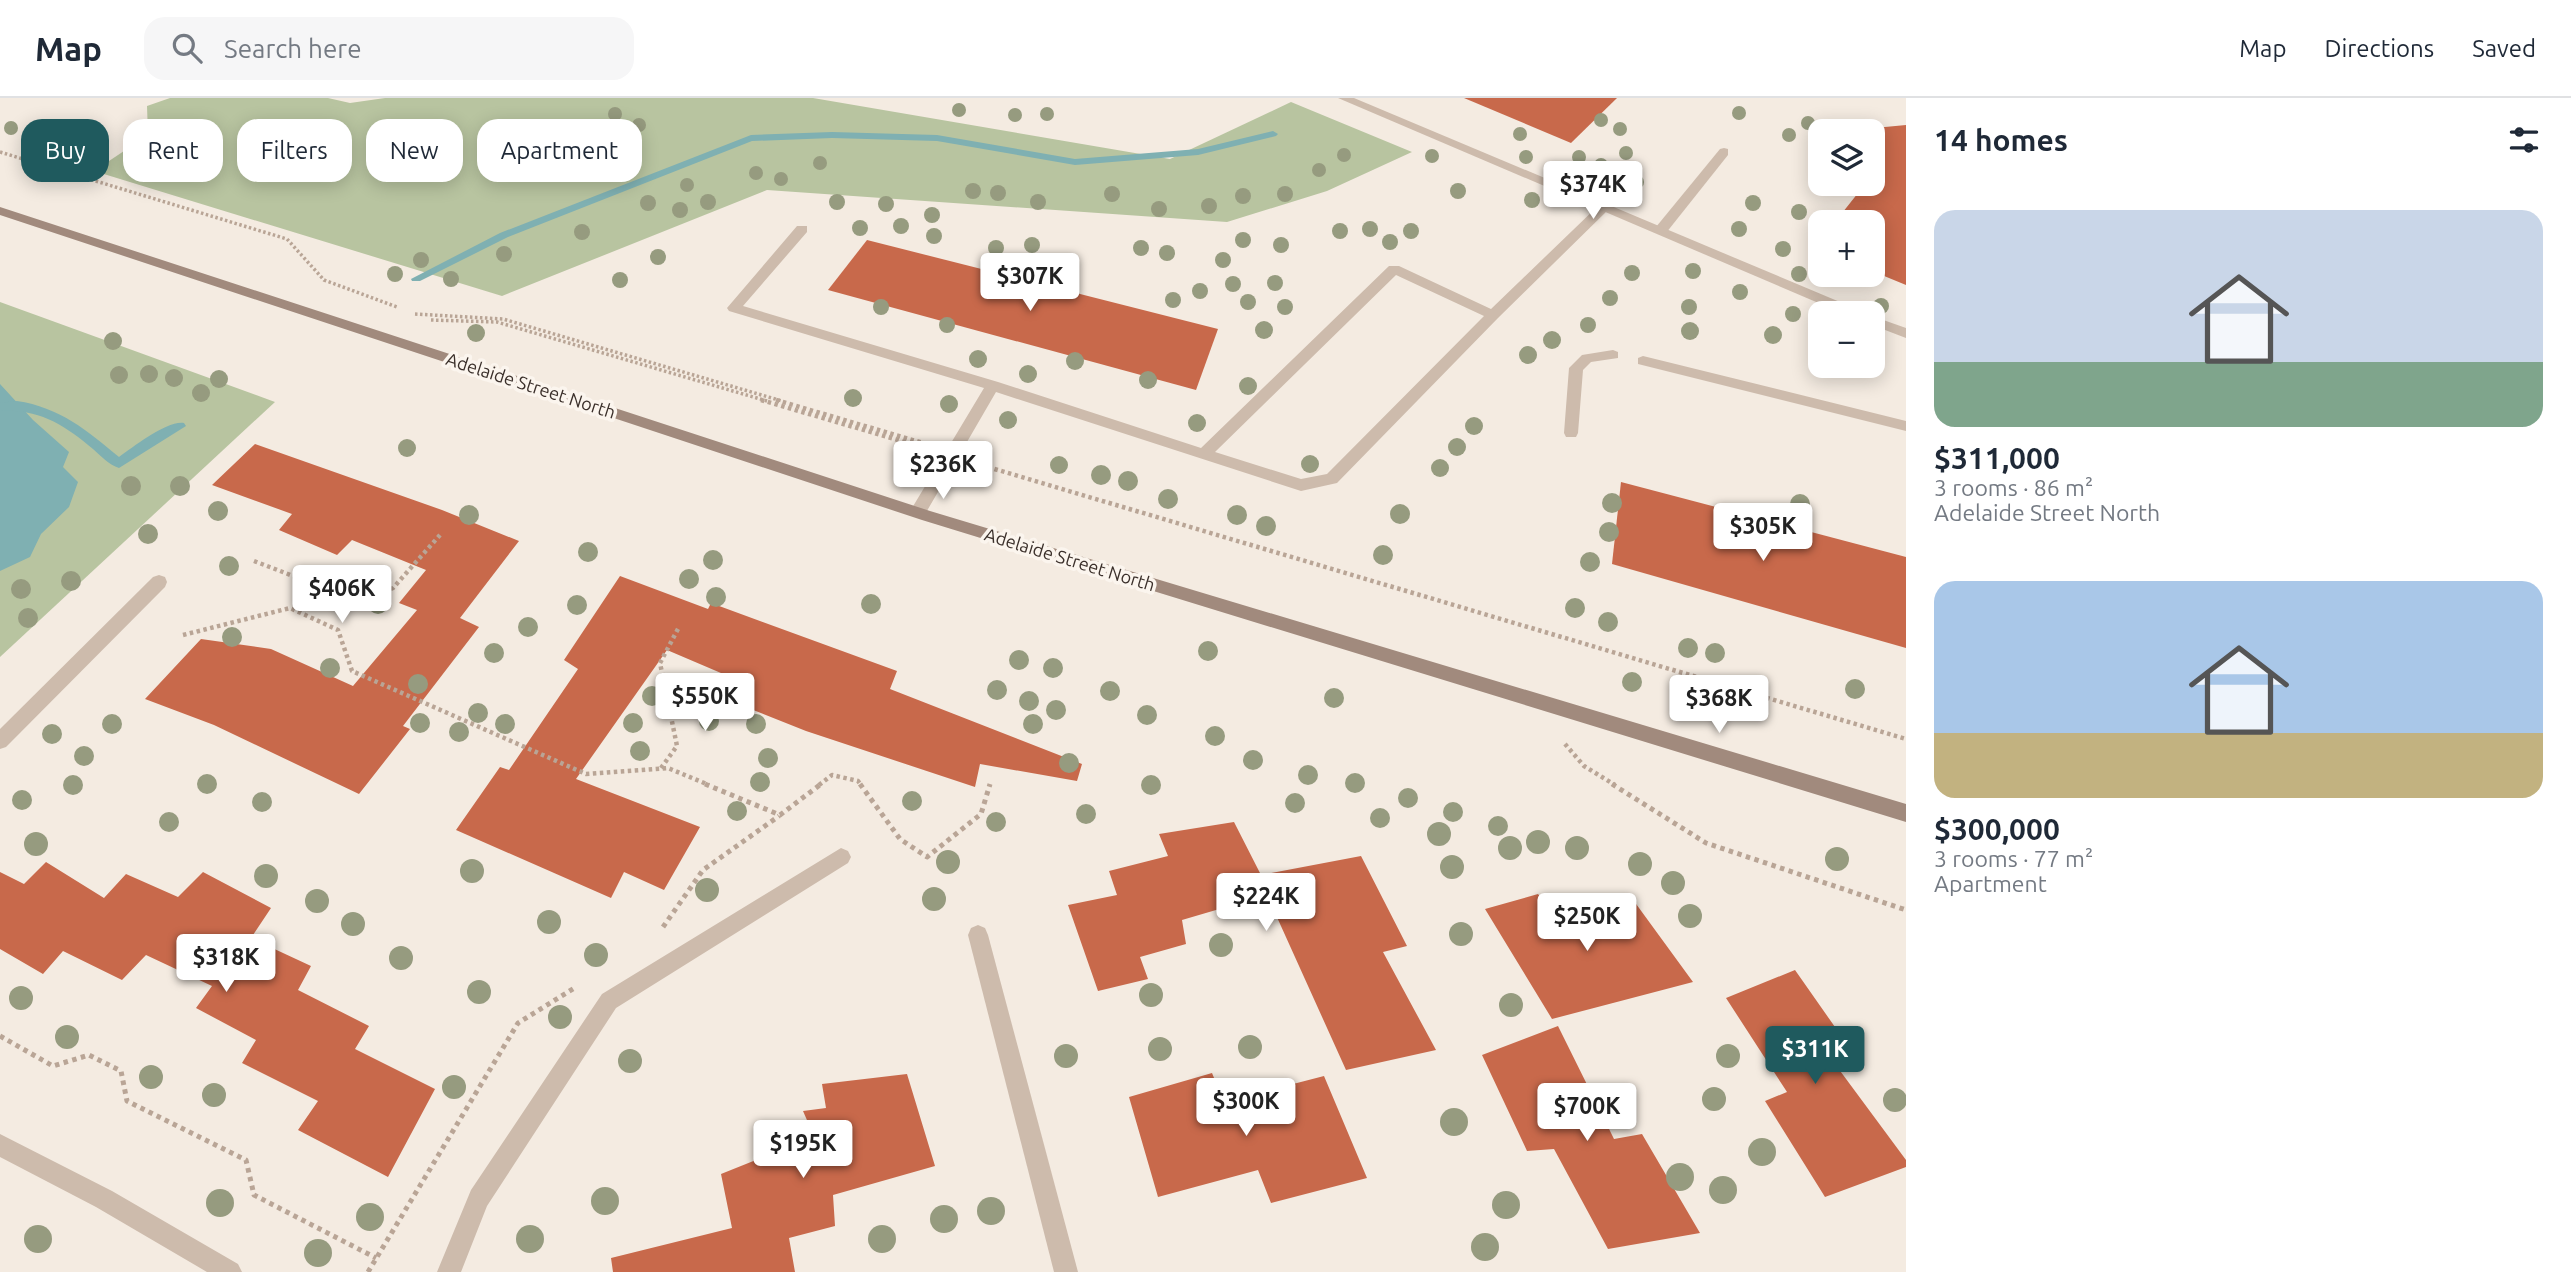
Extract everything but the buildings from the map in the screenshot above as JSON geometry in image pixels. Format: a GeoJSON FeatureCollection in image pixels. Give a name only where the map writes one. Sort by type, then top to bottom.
{"type":"FeatureCollection","features":[{"type":"Feature","properties":{"kind":"main road","name":"Adelaide Street North"},"geometry":{"type":"LineString","coordinates":[[0,211],[918,513],[1906,813]]}},
{"type":"Feature","properties":{"kind":"street"},"geometry":{"type":"LineString","coordinates":[[1344,98],[1826,301]]}},
{"type":"Feature","properties":{"kind":"street"},"geometry":{"type":"LineString","coordinates":[[1661,230],[1724,152]]}},
{"type":"Feature","properties":{"kind":"street"},"geometry":{"type":"LineString","coordinates":[[802,229],[734,308],[993,386],[1301,485],[1332,479],[1493,315],[1604,207]]}},
{"type":"Feature","properties":{"kind":"street"},"geometry":{"type":"LineString","coordinates":[[1204,454],[1394,269],[1493,315]]}},
{"type":"Feature","properties":{"kind":"street"},"geometry":{"type":"LineString","coordinates":[[1885,325],[1906,333]]}},
{"type":"Feature","properties":{"kind":"street"},"geometry":{"type":"LineString","coordinates":[[1571,433],[1576,369],[1587,358],[1613,355]]}},
{"type":"Feature","properties":{"kind":"street"},"geometry":{"type":"LineString","coordinates":[[1643,361],[1906,426]]}},
{"type":"Feature","properties":{"kind":"street"},"geometry":{"type":"LineString","coordinates":[[918,513],[993,386]]}},
{"type":"Feature","properties":{"kind":"street"},"geometry":{"type":"LineString","coordinates":[[0,741],[159,582]]}},
{"type":"Feature","properties":{"kind":"street"},"geometry":{"type":"LineString","coordinates":[[449,1272],[479,1198],[609,1001],[841,857]]}},
{"type":"Feature","properties":{"kind":"street"},"geometry":{"type":"LineString","coordinates":[[978,935],[1066,1272]]}},
{"type":"Feature","properties":{"kind":"street"},"geometry":{"type":"LineString","coordinates":[[0,1145],[104,1199],[230,1272]]}},
{"type":"Feature","properties":{"kind":"path"},"geometry":{"type":"LineString","coordinates":[[0,152],[287,239],[324,280],[415,314],[503,319],[1906,739]]}},
{"type":"Feature","properties":{"kind":"path"},"geometry":{"type":"LineString","coordinates":[[360,329],[408,319],[497,322],[954,454]]}},
{"type":"Feature","properties":{"kind":"path"},"geometry":{"type":"LineString","coordinates":[[254,561],[361,602],[393,588],[440,535]]}},
{"type":"Feature","properties":{"kind":"path"},"geometry":{"type":"LineString","coordinates":[[183,635],[290,608],[338,629],[352,671],[586,774],[668,768],[780,815],[832,775],[858,781],[900,839],[927,857],[981,814],[990,783]]}},
{"type":"Feature","properties":{"kind":"path"},"geometry":{"type":"LineString","coordinates":[[661,768],[677,746],[660,663],[679,627]]}},
{"type":"Feature","properties":{"kind":"path"},"geometry":{"type":"LineString","coordinates":[[1520,694],[1584,766],[1706,843],[1906,910]]}},
{"type":"Feature","properties":{"kind":"path"},"geometry":{"type":"LineString","coordinates":[[0,1036],[53,1066],[89,1055],[121,1071],[127,1101],[246,1160],[254,1195],[376,1258]]}},
{"type":"Feature","properties":{"kind":"green space"},"geometry":{"type":"Polygon","coordinates":[[[170,98],[328,98],[350,103],[385,98],[813,98],[1170,159],[1291,102],[1412,152],[1327,191],[1227,222],[767,190],[502,296],[130,182],[223,182],[223,119],[147,119],[147,106],[170,98]]]}},
{"type":"Feature","properties":{"kind":"green space"},"geometry":{"type":"Polygon","coordinates":[[[123,152],[123,180],[109,176],[109,161],[123,152]]]}},
{"type":"Feature","properties":{"kind":"green space"},"geometry":{"type":"Polygon","coordinates":[[[0,302],[275,402],[0,657],[0,302]]]}},
{"type":"Feature","properties":{"kind":"water"},"geometry":{"type":"Polygon","coordinates":[[[0,384],[33,420],[69,452],[63,467],[78,482],[69,507],[41,534],[30,557],[0,571],[0,384]]]}},
{"type":"Feature","properties":{"kind":"waterway"},"geometry":{"type":"LineString","coordinates":[[416,279],[504,235],[751,138],[832,135],[937,138],[1075,162],[1198,152],[1273,134]]}},
{"type":"Feature","properties":{"kind":"waterway"},"geometry":{"type":"LineString","coordinates":[[0,407],[17,405],[49,413],[79,431],[119,464],[145,445],[180,426]]}}]}
